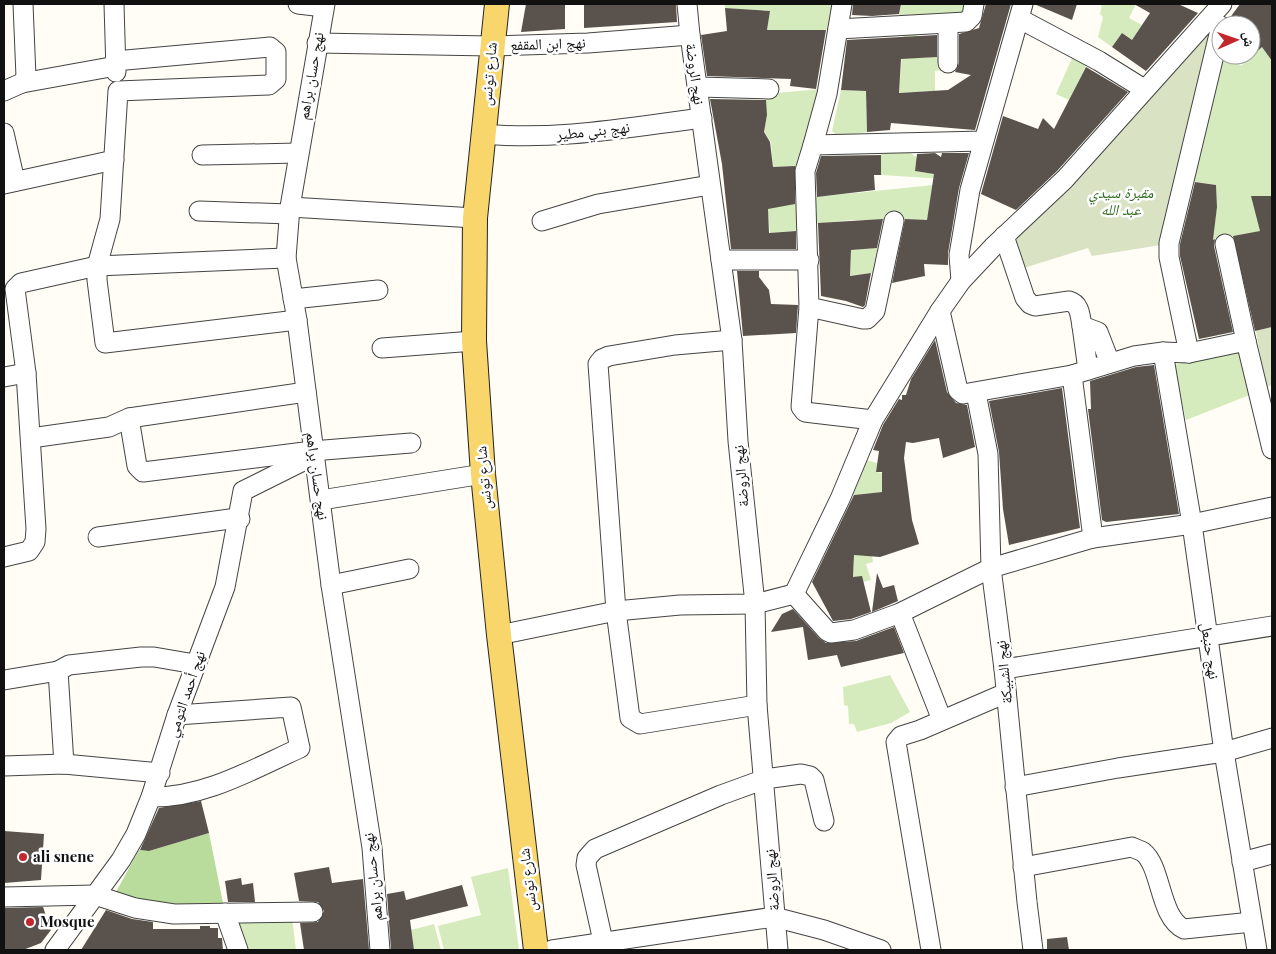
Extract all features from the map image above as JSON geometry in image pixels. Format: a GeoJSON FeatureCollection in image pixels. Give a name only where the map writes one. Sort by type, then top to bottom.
{"type":"FeatureCollection","features":[{"type":"Feature","properties":{"kind":"main road","name":"شارع تونس"},"geometry":{"type":"LineString","coordinates":[[497,4],[491,46],[475,218],[474,341],[483,474],[499,635],[536,950]]}},
{"type":"Feature","properties":{"kind":"street"},"geometry":{"type":"LineString","coordinates":[[22,83],[26,77],[27,68],[23,4]]}},
{"type":"Feature","properties":{"kind":"street"},"geometry":{"type":"LineString","coordinates":[[114,4],[118,91],[114,160],[110,219],[97,266],[105,343],[297,320]]}},
{"type":"Feature","properties":{"kind":"street"},"geometry":{"type":"LineString","coordinates":[[298,4],[324,5]]}},
{"type":"Feature","properties":{"kind":"street","name":"نهج الروضة"},"geometry":{"type":"LineString","coordinates":[[687,4],[732,340],[738,441],[754,604],[757,705],[765,779],[778,950]]}},
{"type":"Feature","properties":{"kind":"street"},"geometry":{"type":"LineString","coordinates":[[842,4],[827,94],[805,171],[809,307],[801,407],[806,412],[873,420]]}},
{"type":"Feature","properties":{"kind":"street"},"geometry":{"type":"LineString","coordinates":[[838,29],[948,25],[966,22],[972,16],[974,4]]}},
{"type":"Feature","properties":{"kind":"street"},"geometry":{"type":"LineString","coordinates":[[794,594],[840,499],[873,420],[940,311],[961,281],[1004,236],[1064,179],[1144,88],[1224,4]]}},
{"type":"Feature","properties":{"kind":"street","name":"نهج حسان براهم"},"geometry":{"type":"LineString","coordinates":[[324,5],[289,211],[286,258],[297,320],[313,453],[322,500],[331,585],[372,848],[380,950]]}},
{"type":"Feature","properties":{"kind":"street"},"geometry":{"type":"LineString","coordinates":[[961,281],[959,255],[970,190],[1021,11],[1144,88]]}},
{"type":"Feature","properties":{"kind":"street"},"geometry":{"type":"LineString","coordinates":[[948,25],[948,63]]}},
{"type":"Feature","properties":{"kind":"street","name":"نهج ابن المقفع"},"geometry":{"type":"LineString","coordinates":[[317,43],[491,46],[588,43],[690,35]]}},
{"type":"Feature","properties":{"kind":"street"},"geometry":{"type":"LineString","coordinates":[[4,91],[22,83],[116,64],[270,47],[276,52],[276,79],[269,85],[118,91]]}},
{"type":"Feature","properties":{"kind":"street"},"geometry":{"type":"LineString","coordinates":[[1189,353],[1169,257],[1169,243],[1212,65]]}},
{"type":"Feature","properties":{"kind":"street"},"geometry":{"type":"LineString","coordinates":[[698,87],[769,89]]}},
{"type":"Feature","properties":{"kind":"street","name":"نهج بني مطير"},"geometry":{"type":"LineString","coordinates":[[484,134],[512,137],[542,136],[702,118]]}},
{"type":"Feature","properties":{"kind":"street"},"geometry":{"type":"LineString","coordinates":[[4,133],[9,183],[114,160]]}},
{"type":"Feature","properties":{"kind":"street"},"geometry":{"type":"LineString","coordinates":[[813,144],[984,141]]}},
{"type":"Feature","properties":{"kind":"street"},"geometry":{"type":"LineString","coordinates":[[202,155],[298,153]]}},
{"type":"Feature","properties":{"kind":"street"},"geometry":{"type":"LineString","coordinates":[[542,221],[598,204],[710,185]]}},
{"type":"Feature","properties":{"kind":"street"},"geometry":{"type":"LineString","coordinates":[[198,212],[289,211],[475,218]]}},
{"type":"Feature","properties":{"kind":"street"},"geometry":{"type":"LineString","coordinates":[[809,307],[863,319],[867,319],[875,311],[894,221]]}},
{"type":"Feature","properties":{"kind":"street"},"geometry":{"type":"LineString","coordinates":[[1004,236],[1025,298],[1030,304],[1035,306],[1069,301],[1074,302],[1079,308],[1082,326],[1080,373],[1093,538]]}},
{"type":"Feature","properties":{"kind":"street"},"geometry":{"type":"LineString","coordinates":[[1225,244],[1272,449]]}},
{"type":"Feature","properties":{"kind":"street"},"geometry":{"type":"LineString","coordinates":[[4,557],[29,551],[35,542],[36,529],[26,373],[16,289],[21,282],[97,266],[286,258]]}},
{"type":"Feature","properties":{"kind":"street"},"geometry":{"type":"LineString","coordinates":[[722,260],[809,260]]}},
{"type":"Feature","properties":{"kind":"street"},"geometry":{"type":"LineString","coordinates":[[293,299],[378,290]]}},
{"type":"Feature","properties":{"kind":"street"},"geometry":{"type":"LineString","coordinates":[[940,311],[958,390],[963,394],[1080,373],[1110,363],[1162,352],[1189,353],[1246,341]]}},
{"type":"Feature","properties":{"kind":"street"},"geometry":{"type":"LineString","coordinates":[[1082,326],[1098,332],[1110,363]]}},
{"type":"Feature","properties":{"kind":"street"},"geometry":{"type":"LineString","coordinates":[[732,340],[675,345],[609,356],[602,359],[598,364],[616,611],[630,718],[640,724],[757,705]]}},
{"type":"Feature","properties":{"kind":"street"},"geometry":{"type":"LineString","coordinates":[[382,348],[474,341]]}},
{"type":"Feature","properties":{"kind":"street","name":"نهج حنبعل"},"geometry":{"type":"LineString","coordinates":[[1162,352],[1210,637],[1224,752],[1256,950]]}},
{"type":"Feature","properties":{"kind":"street"},"geometry":{"type":"LineString","coordinates":[[4,376],[26,373]]}},
{"type":"Feature","properties":{"kind":"street"},"geometry":{"type":"LineString","coordinates":[[31,438],[109,427],[129,418],[306,392]]}},
{"type":"Feature","properties":{"kind":"street","name":"نهج الشبيكة"},"geometry":{"type":"LineString","coordinates":[[976,393],[988,454],[991,568],[1004,669],[1033,950]]}},
{"type":"Feature","properties":{"kind":"street"},"geometry":{"type":"LineString","coordinates":[[129,418],[137,466],[141,471],[411,443]]}},
{"type":"Feature","properties":{"kind":"street"},"geometry":{"type":"LineString","coordinates":[[243,491],[313,453]]}},
{"type":"Feature","properties":{"kind":"street","name":"نهج أحمد التومي"},"geometry":{"type":"LineString","coordinates":[[55,950],[121,860],[136,834],[151,798],[177,715],[225,588],[240,519],[243,491],[238,461]]}},
{"type":"Feature","properties":{"kind":"street"},"geometry":{"type":"LineString","coordinates":[[322,500],[483,474]]}},
{"type":"Feature","properties":{"kind":"street"},"geometry":{"type":"LineString","coordinates":[[794,594],[825,629],[831,633],[854,630],[900,613],[991,568],[1093,538],[1192,524],[1272,508]]}},
{"type":"Feature","properties":{"kind":"street"},"geometry":{"type":"LineString","coordinates":[[98,536],[240,519]]}},
{"type":"Feature","properties":{"kind":"street"},"geometry":{"type":"LineString","coordinates":[[331,585],[409,569]]}},
{"type":"Feature","properties":{"kind":"street"},"geometry":{"type":"LineString","coordinates":[[499,635],[616,611],[680,605],[754,604],[794,594]]}},
{"type":"Feature","properties":{"kind":"street"},"geometry":{"type":"LineString","coordinates":[[900,613],[942,720]]}},
{"type":"Feature","properties":{"kind":"street"},"geometry":{"type":"LineString","coordinates":[[1004,669],[1272,626]]}},
{"type":"Feature","properties":{"kind":"street"},"geometry":{"type":"LineString","coordinates":[[4,680],[58,671],[70,665],[141,657],[154,657],[195,664]]}},
{"type":"Feature","properties":{"kind":"street"},"geometry":{"type":"LineString","coordinates":[[58,671],[64,764]]}},
{"type":"Feature","properties":{"kind":"street"},"geometry":{"type":"LineString","coordinates":[[931,950],[896,742],[901,736],[1006,692]]}},
{"type":"Feature","properties":{"kind":"street"},"geometry":{"type":"LineString","coordinates":[[151,798],[169,798],[222,784],[300,748],[291,707],[177,715]]}},
{"type":"Feature","properties":{"kind":"street"},"geometry":{"type":"LineString","coordinates":[[1015,787],[1118,768],[1224,752],[1272,738]]}},
{"type":"Feature","properties":{"kind":"street"},"geometry":{"type":"LineString","coordinates":[[4,766],[64,764],[160,773]]}},
{"type":"Feature","properties":{"kind":"street"},"geometry":{"type":"LineString","coordinates":[[604,946],[586,865],[590,852],[721,795],[765,779],[801,774],[810,776],[814,780],[824,821]]}},
{"type":"Feature","properties":{"kind":"street"},"geometry":{"type":"LineString","coordinates":[[1023,867],[1132,848],[1142,852],[1148,859],[1168,910],[1179,926],[1184,929],[1252,922]]}},
{"type":"Feature","properties":{"kind":"street"},"geometry":{"type":"LineString","coordinates":[[1242,862],[1272,854]]}},
{"type":"Feature","properties":{"kind":"street"},"geometry":{"type":"LineString","coordinates":[[4,898],[96,895],[135,908],[161,912],[312,912]]}},
{"type":"Feature","properties":{"kind":"street"},"geometry":{"type":"LineString","coordinates":[[225,913],[238,950]]}},
{"type":"Feature","properties":{"kind":"street"},"geometry":{"type":"LineString","coordinates":[[552,950],[604,946],[774,917],[824,930],[881,950]]}},
{"type":"Feature","properties":{"kind":"green space"},"geometry":{"type":"Polygon","coordinates":[[[725,4],[833,4],[830,30],[767,30],[770,11],[725,8],[725,4]]]}},
{"type":"Feature","properties":{"kind":"green space"},"geometry":{"type":"Polygon","coordinates":[[[901,4],[968,4],[961,14],[899,15],[901,4]]]}},
{"type":"Feature","properties":{"kind":"green space"},"geometry":{"type":"Polygon","coordinates":[[[1102,4],[1136,4],[1129,18],[1142,25],[1132,40],[1112,47],[1098,37],[1103,17],[1100,14],[1102,4]]]}},
{"type":"Feature","properties":{"kind":"green space"},"geometry":{"type":"Polygon","coordinates":[[[904,29],[917,31],[918,58],[944,56],[943,70],[935,71],[935,91],[899,93],[904,29]]]}},
{"type":"Feature","properties":{"kind":"green space","name":"مقبرة سيدي عبد الله"},"geometry":{"type":"Polygon","coordinates":[[[1208,30],[1211,33],[1211,56],[1161,245],[1092,256],[1088,248],[1024,268],[1016,239],[1094,158],[1208,30]]]}},
{"type":"Feature","properties":{"kind":"green space"},"geometry":{"type":"Polygon","coordinates":[[[1261,48],[1272,61],[1272,196],[1252,196],[1261,231],[1213,240],[1217,207],[1216,185],[1191,181],[1219,65],[1261,65],[1261,48]]]}},
{"type":"Feature","properties":{"kind":"green space"},"geometry":{"type":"Polygon","coordinates":[[[1074,54],[1088,62],[1069,100],[1056,94],[1074,54]]]}},
{"type":"Feature","properties":{"kind":"green space"},"geometry":{"type":"Polygon","coordinates":[[[821,89],[811,137],[803,146],[800,166],[773,167],[771,142],[764,132],[767,115],[765,94],[821,89]]]}},
{"type":"Feature","properties":{"kind":"green space"},"geometry":{"type":"Polygon","coordinates":[[[841,90],[866,91],[867,132],[838,136],[832,131],[841,90]]]}},
{"type":"Feature","properties":{"kind":"green space"},"geometry":{"type":"Polygon","coordinates":[[[881,148],[908,151],[917,158],[915,171],[947,176],[945,179],[881,175],[881,148]]]}},
{"type":"Feature","properties":{"kind":"green space"},"geometry":{"type":"Polygon","coordinates":[[[933,185],[927,220],[852,220],[816,224],[816,197],[933,185]]]}},
{"type":"Feature","properties":{"kind":"green space"},"geometry":{"type":"Polygon","coordinates":[[[781,195],[782,206],[801,202],[805,230],[770,233],[768,213],[762,213],[781,195]]]}},
{"type":"Feature","properties":{"kind":"green space"},"geometry":{"type":"Polygon","coordinates":[[[884,247],[879,272],[850,276],[851,250],[884,247]]]}},
{"type":"Feature","properties":{"kind":"green space"},"geometry":{"type":"Polygon","coordinates":[[[1272,327],[1272,385],[1266,387],[1256,331],[1272,327]]]}},
{"type":"Feature","properties":{"kind":"green space"},"geometry":{"type":"Polygon","coordinates":[[[1245,348],[1255,393],[1186,420],[1173,365],[1245,348]]]}},
{"type":"Feature","properties":{"kind":"green space"},"geometry":{"type":"Polygon","coordinates":[[[866,460],[877,463],[876,472],[882,473],[882,492],[852,495],[866,460]]]}},
{"type":"Feature","properties":{"kind":"green space"},"geometry":{"type":"Polygon","coordinates":[[[846,554],[872,556],[873,562],[866,564],[871,580],[863,582],[853,577],[854,561],[846,554]]]}},
{"type":"Feature","properties":{"kind":"green space"},"geometry":{"type":"Polygon","coordinates":[[[890,675],[910,712],[891,723],[857,732],[854,724],[849,724],[848,706],[844,705],[843,687],[890,675]]]}},
{"type":"Feature","properties":{"kind":"green space"},"geometry":{"type":"Polygon","coordinates":[[[209,833],[223,903],[158,906],[116,892],[139,850],[149,851],[209,833]]]}},
{"type":"Feature","properties":{"kind":"green space"},"geometry":{"type":"Polygon","coordinates":[[[508,868],[519,950],[444,950],[438,926],[481,915],[471,877],[508,868]]]}},
{"type":"Feature","properties":{"kind":"green space"},"geometry":{"type":"Polygon","coordinates":[[[292,918],[296,950],[245,950],[237,926],[240,920],[292,918]]]}},
{"type":"Feature","properties":{"kind":"green space"},"geometry":{"type":"Polygon","coordinates":[[[434,924],[441,950],[414,950],[411,930],[434,924]]]}},
{"type":"Feature","properties":{"kind":"building"},"geometry":{"type":"Polygon","coordinates":[[[526,4],[565,4],[565,29],[521,32],[526,4]]]}},
{"type":"Feature","properties":{"kind":"building"},"geometry":{"type":"Polygon","coordinates":[[[584,4],[676,4],[677,22],[584,28],[584,4]]]}},
{"type":"Feature","properties":{"kind":"building"},"geometry":{"type":"Polygon","coordinates":[[[853,4],[901,4],[899,14],[872,16],[852,15],[853,4]]]}},
{"type":"Feature","properties":{"kind":"building"},"geometry":{"type":"Polygon","coordinates":[[[986,4],[1011,4],[975,130],[891,123],[890,130],[867,132],[866,91],[841,90],[847,40],[937,35],[937,57],[901,59],[899,93],[948,90],[971,75],[955,72],[959,63],[959,34],[979,28],[986,4]]]}},
{"type":"Feature","properties":{"kind":"building"},"geometry":{"type":"Polygon","coordinates":[[[1034,4],[1077,4],[1072,20],[1034,4]]]}},
{"type":"Feature","properties":{"kind":"building"},"geometry":{"type":"Polygon","coordinates":[[[1134,4],[1178,4],[1198,13],[1146,71],[1112,47],[1122,33],[1132,40],[1150,13],[1134,4]]]}},
{"type":"Feature","properties":{"kind":"building"},"geometry":{"type":"Polygon","coordinates":[[[1240,4],[1272,4],[1272,61],[1261,48],[1261,15],[1232,15],[1240,4]]]}},
{"type":"Feature","properties":{"kind":"building"},"geometry":{"type":"Polygon","coordinates":[[[725,8],[770,11],[767,30],[826,30],[816,89],[790,86],[791,79],[707,76],[701,35],[727,31],[725,8]]]}},
{"type":"Feature","properties":{"kind":"building"},"geometry":{"type":"Polygon","coordinates":[[[1086,67],[1128,92],[1057,171],[1016,210],[981,194],[1003,116],[1038,129],[1043,118],[1054,129],[1086,67]]]}},
{"type":"Feature","properties":{"kind":"building"},"geometry":{"type":"Polygon","coordinates":[[[710,99],[766,100],[767,115],[764,132],[770,142],[773,167],[795,166],[795,204],[768,209],[769,233],[796,231],[796,249],[731,249],[722,164],[710,99]]]}},
{"type":"Feature","properties":{"kind":"building"},"geometry":{"type":"Polygon","coordinates":[[[935,153],[941,157],[942,153],[969,153],[959,188],[948,253],[948,265],[924,264],[925,276],[892,283],[905,219],[927,220],[934,174],[915,171],[917,154],[935,153]]]}},
{"type":"Feature","properties":{"kind":"building"},"geometry":{"type":"Polygon","coordinates":[[[881,155],[881,175],[874,175],[875,190],[817,197],[816,173],[821,156],[881,155]]]}},
{"type":"Feature","properties":{"kind":"building"},"geometry":{"type":"Polygon","coordinates":[[[1195,182],[1216,185],[1217,207],[1213,240],[1215,239],[1214,246],[1233,332],[1199,339],[1180,256],[1180,244],[1195,182]]]}},
{"type":"Feature","properties":{"kind":"building"},"geometry":{"type":"Polygon","coordinates":[[[1251,196],[1272,196],[1272,327],[1255,331],[1233,236],[1260,231],[1251,196]]]}},
{"type":"Feature","properties":{"kind":"building"},"geometry":{"type":"Polygon","coordinates":[[[883,219],[877,248],[851,250],[850,276],[871,273],[865,305],[863,307],[821,296],[818,223],[883,219]]]}},
{"type":"Feature","properties":{"kind":"building"},"geometry":{"type":"Polygon","coordinates":[[[737,271],[759,271],[759,277],[769,290],[771,304],[798,305],[796,333],[743,336],[737,271]]]}},
{"type":"Feature","properties":{"kind":"building"},"geometry":{"type":"Polygon","coordinates":[[[935,340],[947,392],[956,403],[967,405],[975,447],[943,458],[939,438],[913,443],[906,442],[904,458],[912,520],[919,544],[880,557],[854,555],[853,577],[862,576],[871,612],[851,619],[833,621],[812,582],[854,495],[882,492],[882,472],[876,472],[879,451],[873,450],[883,425],[899,399],[902,400],[902,395],[906,395],[911,379],[935,340]]]}},
{"type":"Feature","properties":{"kind":"building"},"geometry":{"type":"Polygon","coordinates":[[[1154,365],[1179,514],[1106,522],[1102,520],[1088,409],[1091,409],[1090,381],[1136,367],[1154,365]]]}},
{"type":"Feature","properties":{"kind":"building"},"geometry":{"type":"Polygon","coordinates":[[[1062,388],[1080,528],[1009,545],[1003,509],[999,452],[989,401],[1062,388]]]}},
{"type":"Feature","properties":{"kind":"building"},"geometry":{"type":"Polygon","coordinates":[[[877,573],[883,588],[894,585],[898,601],[872,612],[877,573]]]}},
{"type":"Feature","properties":{"kind":"building"},"geometry":{"type":"Polygon","coordinates":[[[793,609],[819,638],[826,643],[856,641],[894,627],[904,653],[841,667],[837,655],[808,660],[803,627],[771,632],[782,614],[793,609]]]}},
{"type":"Feature","properties":{"kind":"building"},"geometry":{"type":"Polygon","coordinates":[[[201,801],[209,833],[149,851],[140,850],[159,808],[201,801]]]}},
{"type":"Feature","properties":{"kind":"building","name":"ali snene"},"geometry":{"type":"Polygon","coordinates":[[[4,831],[44,834],[41,880],[4,883],[4,831]]]}},
{"type":"Feature","properties":{"kind":"building"},"geometry":{"type":"Polygon","coordinates":[[[329,867],[332,883],[363,879],[369,949],[367,950],[304,950],[300,923],[318,922],[324,911],[318,902],[299,901],[294,873],[329,867]]]}},
{"type":"Feature","properties":{"kind":"building"},"geometry":{"type":"Polygon","coordinates":[[[241,878],[242,885],[253,883],[255,902],[228,902],[225,881],[241,878]]]}},
{"type":"Feature","properties":{"kind":"building"},"geometry":{"type":"Polygon","coordinates":[[[462,885],[468,906],[410,920],[414,950],[391,950],[387,894],[404,891],[406,900],[462,885]]]}},
{"type":"Feature","properties":{"kind":"building","name":"Mosque"},"geometry":{"type":"Polygon","coordinates":[[[43,907],[51,930],[41,943],[23,950],[4,950],[4,908],[43,907]]]}},
{"type":"Feature","properties":{"kind":"building"},"geometry":{"type":"Polygon","coordinates":[[[106,910],[132,919],[153,922],[153,929],[200,929],[200,926],[218,928],[218,938],[222,938],[223,950],[81,950],[106,910]]]}},
{"type":"Feature","properties":{"kind":"building"},"geometry":{"type":"Polygon","coordinates":[[[1067,937],[1069,950],[1047,950],[1047,939],[1067,937]]]}},
{"type":"Feature","properties":{"kind":"place","name":"ali snene"},"geometry":{"type":"Point","coordinates":[23,857]}},
{"type":"Feature","properties":{"kind":"place","name":"Mosque"},"geometry":{"type":"Point","coordinates":[30,922]}}]}
